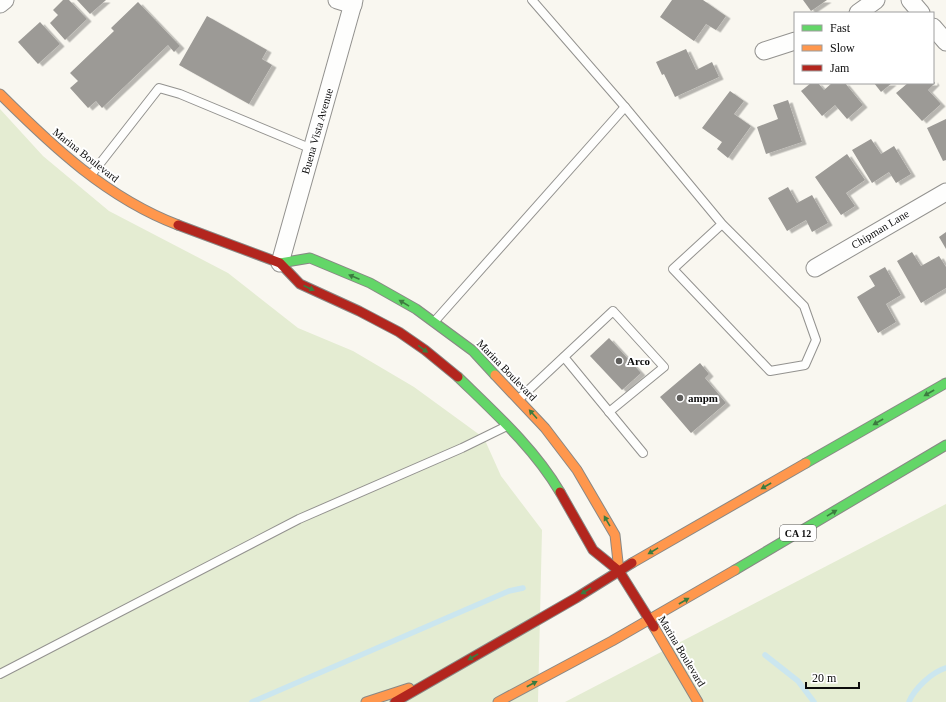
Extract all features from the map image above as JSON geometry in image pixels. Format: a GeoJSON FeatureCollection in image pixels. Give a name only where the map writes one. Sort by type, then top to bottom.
{"type":"FeatureCollection","features":[{"type":"Feature","properties":{"kind":"main road","name":"Marina Boulevard"},"geometry":{"type":"LineString","coordinates":[[0,94],[46,140],[101,184],[152,215],[280,263],[300,284],[359,311],[399,332],[425,350],[468,385],[508,426],[547,470],[592,550],[619,571],[650,620],[698,702]]}},
{"type":"Feature","properties":{"kind":"main road","name":"Marina Boulevard"},"geometry":{"type":"LineString","coordinates":[[280,263],[310,258],[370,283],[416,309],[473,351],[520,399],[545,428],[577,470],[615,535],[619,571]]}},
{"type":"Feature","properties":{"kind":"main road"},"geometry":{"type":"LineString","coordinates":[[395,702],[946,383]]}},
{"type":"Feature","properties":{"kind":"main road"},"geometry":{"type":"LineString","coordinates":[[468,385],[483,390],[495,399]]}},
{"type":"Feature","properties":{"kind":"main road"},"geometry":{"type":"LineString","coordinates":[[509,406],[520,399]]}},
{"type":"Feature","properties":{"kind":"main road","name":"CA 12"},"geometry":{"type":"LineString","coordinates":[[498,702],[650,620],[946,445]]}},
{"type":"Feature","properties":{"kind":"main road"},"geometry":{"type":"LineString","coordinates":[[366,702],[432,681]]}},
{"type":"Feature","properties":{"kind":"street"},"geometry":{"type":"LineString","coordinates":[[0,4],[5,0]]}},
{"type":"Feature","properties":{"kind":"street"},"geometry":{"type":"LineString","coordinates":[[337,0],[354,2]]}},
{"type":"Feature","properties":{"kind":"street"},"geometry":{"type":"LineString","coordinates":[[859,12],[876,0]]}},
{"type":"Feature","properties":{"kind":"street"},"geometry":{"type":"LineString","coordinates":[[910,0],[920,12]]}},
{"type":"Feature","properties":{"kind":"street","name":"Buena Vista Avenue"},"geometry":{"type":"LineString","coordinates":[[280,263],[354,2]]}},
{"type":"Feature","properties":{"kind":"street"},"geometry":{"type":"LineString","coordinates":[[934,27],[946,42]]}},
{"type":"Feature","properties":{"kind":"street"},"geometry":{"type":"LineString","coordinates":[[764,51],[794,41]]}},
{"type":"Feature","properties":{"kind":"street","name":"Chipman Lane"},"geometry":{"type":"LineString","coordinates":[[815,268],[946,192]]}},
{"type":"Feature","properties":{"kind":"lane"},"geometry":{"type":"LineString","coordinates":[[532,0],[625,106],[722,224],[804,306],[816,340],[806,365],[770,371],[673,269],[722,224]]}},
{"type":"Feature","properties":{"kind":"lane"},"geometry":{"type":"LineString","coordinates":[[90,176],[159,88],[180,94],[312,149]]}},
{"type":"Feature","properties":{"kind":"lane"},"geometry":{"type":"LineString","coordinates":[[434,322],[625,106]]}},
{"type":"Feature","properties":{"kind":"lane"},"geometry":{"type":"LineString","coordinates":[[520,399],[613,310],[664,366],[609,412]]}},
{"type":"Feature","properties":{"kind":"lane"},"geometry":{"type":"LineString","coordinates":[[564,357],[644,453]]}},
{"type":"Feature","properties":{"kind":"lane"},"geometry":{"type":"LineString","coordinates":[[0,674],[299,519],[462,448],[508,426]]}},
{"type":"Feature","properties":{"kind":"green space"},"geometry":{"type":"Polygon","coordinates":[[[0,109],[43,156],[109,211],[228,273],[298,328],[353,351],[414,387],[484,438],[501,476],[542,530],[538,702],[0,702],[0,109]]]}},
{"type":"Feature","properties":{"kind":"green space"},"geometry":{"type":"Polygon","coordinates":[[[946,504],[946,702],[565,702],[946,504]]]}},
{"type":"Feature","properties":{"kind":"building"},"geometry":{"type":"Polygon","coordinates":[[[63,0],[69,0],[87,19],[65,40],[50,23],[58,15],[53,10],[63,0]]]}},
{"type":"Feature","properties":{"kind":"building"},"geometry":{"type":"Polygon","coordinates":[[[77,0],[106,0],[90,14],[77,0]]]}},
{"type":"Feature","properties":{"kind":"building"},"geometry":{"type":"Polygon","coordinates":[[[672,0],[703,0],[726,16],[716,30],[706,24],[694,41],[660,17],[672,0]]]}},
{"type":"Feature","properties":{"kind":"building"},"geometry":{"type":"Polygon","coordinates":[[[803,0],[827,0],[811,11],[803,0]]]}},
{"type":"Feature","properties":{"kind":"building"},"geometry":{"type":"Polygon","coordinates":[[[138,2],[180,46],[174,52],[168,45],[102,108],[96,101],[88,108],[70,88],[78,81],[70,73],[114,31],[111,28],[138,2]]]}},
{"type":"Feature","properties":{"kind":"building"},"geometry":{"type":"Polygon","coordinates":[[[207,16],[267,50],[262,59],[272,65],[249,104],[179,65],[207,16]]]}},
{"type":"Feature","properties":{"kind":"building"},"geometry":{"type":"Polygon","coordinates":[[[40,22],[60,44],[38,64],[18,42],[40,22]]]}},
{"type":"Feature","properties":{"kind":"building"},"geometry":{"type":"Polygon","coordinates":[[[686,49],[696,70],[712,62],[719,77],[675,97],[664,74],[662,75],[656,62],[686,49]]]}},
{"type":"Feature","properties":{"kind":"building"},"geometry":{"type":"Polygon","coordinates":[[[810,84],[819,84],[824,90],[831,84],[846,84],[863,105],[847,119],[835,105],[822,116],[801,91],[810,84]]]}},
{"type":"Feature","properties":{"kind":"building"},"geometry":{"type":"Polygon","coordinates":[[[875,84],[891,84],[881,92],[875,84]]]}},
{"type":"Feature","properties":{"kind":"building"},"geometry":{"type":"Polygon","coordinates":[[[907,84],[934,84],[928,90],[941,104],[922,121],[896,93],[907,84]]]}},
{"type":"Feature","properties":{"kind":"building"},"geometry":{"type":"Polygon","coordinates":[[[730,91],[744,101],[734,114],[751,126],[728,158],[717,149],[722,142],[702,128],[730,91]]]}},
{"type":"Feature","properties":{"kind":"building"},"geometry":{"type":"Polygon","coordinates":[[[788,100],[802,142],[766,154],[757,127],[778,119],[773,105],[788,100]]]}},
{"type":"Feature","properties":{"kind":"building"},"geometry":{"type":"Polygon","coordinates":[[[946,119],[946,160],[943,161],[927,128],[946,119]]]}},
{"type":"Feature","properties":{"kind":"building"},"geometry":{"type":"Polygon","coordinates":[[[871,139],[881,154],[894,146],[911,174],[896,183],[889,172],[872,183],[852,150],[871,139]]]}},
{"type":"Feature","properties":{"kind":"building"},"geometry":{"type":"Polygon","coordinates":[[[847,154],[865,180],[846,193],[855,206],[841,215],[815,177],[847,154]]]}},
{"type":"Feature","properties":{"kind":"building"},"geometry":{"type":"Polygon","coordinates":[[[788,187],[797,203],[812,195],[828,223],[812,232],[806,220],[787,231],[768,198],[788,187]]]}},
{"type":"Feature","properties":{"kind":"building"},"geometry":{"type":"Polygon","coordinates":[[[946,232],[946,249],[939,237],[946,232]]]}},
{"type":"Feature","properties":{"kind":"building"},"geometry":{"type":"Polygon","coordinates":[[[912,252],[921,266],[939,256],[946,267],[946,288],[921,303],[897,261],[912,252]]]}},
{"type":"Feature","properties":{"kind":"building"},"geometry":{"type":"Polygon","coordinates":[[[885,267],[901,295],[886,304],[896,322],[878,333],[857,297],[875,286],[869,276],[885,267]]]}},
{"type":"Feature","properties":{"kind":"building"},"geometry":{"type":"Polygon","coordinates":[[[609,338],[641,373],[622,390],[590,356],[609,338]]]}},
{"type":"Feature","properties":{"kind":"building"},"geometry":{"type":"Polygon","coordinates":[[[700,363],[709,374],[705,378],[726,403],[691,433],[660,397],[700,363]]]}},
{"type":"Feature","properties":{"kind":"waterway"},"geometry":{"type":"LineString","coordinates":[[252,702],[509,591],[523,588]]}},
{"type":"Feature","properties":{"kind":"waterway"},"geometry":{"type":"LineString","coordinates":[[765,655],[798,681],[814,702]]}},
{"type":"Feature","properties":{"kind":"waterway"},"geometry":{"type":"LineString","coordinates":[[909,702],[911,697],[929,677],[946,668]]}},
{"type":"Feature","properties":{"kind":"traffic: fast"},"geometry":{"type":"LineString","coordinates":[[280,263],[310,258],[370,283],[416,309],[473,351],[495,375]]}},
{"type":"Feature","properties":{"kind":"traffic: fast"},"geometry":{"type":"LineString","coordinates":[[458,377],[526,446],[550,476],[560,492]]}},
{"type":"Feature","properties":{"kind":"traffic: fast"},"geometry":{"type":"LineString","coordinates":[[806,463],[946,383]]}},
{"type":"Feature","properties":{"kind":"traffic: fast"},"geometry":{"type":"LineString","coordinates":[[735,570],[946,445]]}},
{"type":"Feature","properties":{"kind":"traffic: slow"},"geometry":{"type":"LineString","coordinates":[[0,94],[40,133],[82,169],[128,200],[152,214],[178,225]]}},
{"type":"Feature","properties":{"kind":"traffic: slow"},"geometry":{"type":"LineString","coordinates":[[495,375],[545,428],[577,470],[615,535],[619,571]]}},
{"type":"Feature","properties":{"kind":"traffic: slow"},"geometry":{"type":"LineString","coordinates":[[632,563],[806,463]]}},
{"type":"Feature","properties":{"kind":"traffic: slow"},"geometry":{"type":"LineString","coordinates":[[498,702],[612,641],[735,570]]}},
{"type":"Feature","properties":{"kind":"traffic: slow"},"geometry":{"type":"LineString","coordinates":[[654,627],[698,702]]}},
{"type":"Feature","properties":{"kind":"traffic: slow"},"geometry":{"type":"LineString","coordinates":[[366,702],[409,688]]}},
{"type":"Feature","properties":{"kind":"traffic: jam"},"geometry":{"type":"LineString","coordinates":[[178,225],[280,263],[300,284],[359,311],[399,332],[425,350],[458,377]]}},
{"type":"Feature","properties":{"kind":"traffic: jam"},"geometry":{"type":"LineString","coordinates":[[560,492],[593,550],[619,571],[654,627]]}},
{"type":"Feature","properties":{"kind":"traffic: jam"},"geometry":{"type":"LineString","coordinates":[[395,702],[576,598],[632,563]]}},
{"type":"Feature","properties":{"kind":"place","name":"Arco"},"geometry":{"type":"Point","coordinates":[619,361]}},
{"type":"Feature","properties":{"kind":"place","name":"ampm"},"geometry":{"type":"Point","coordinates":[680,398]}}]}
